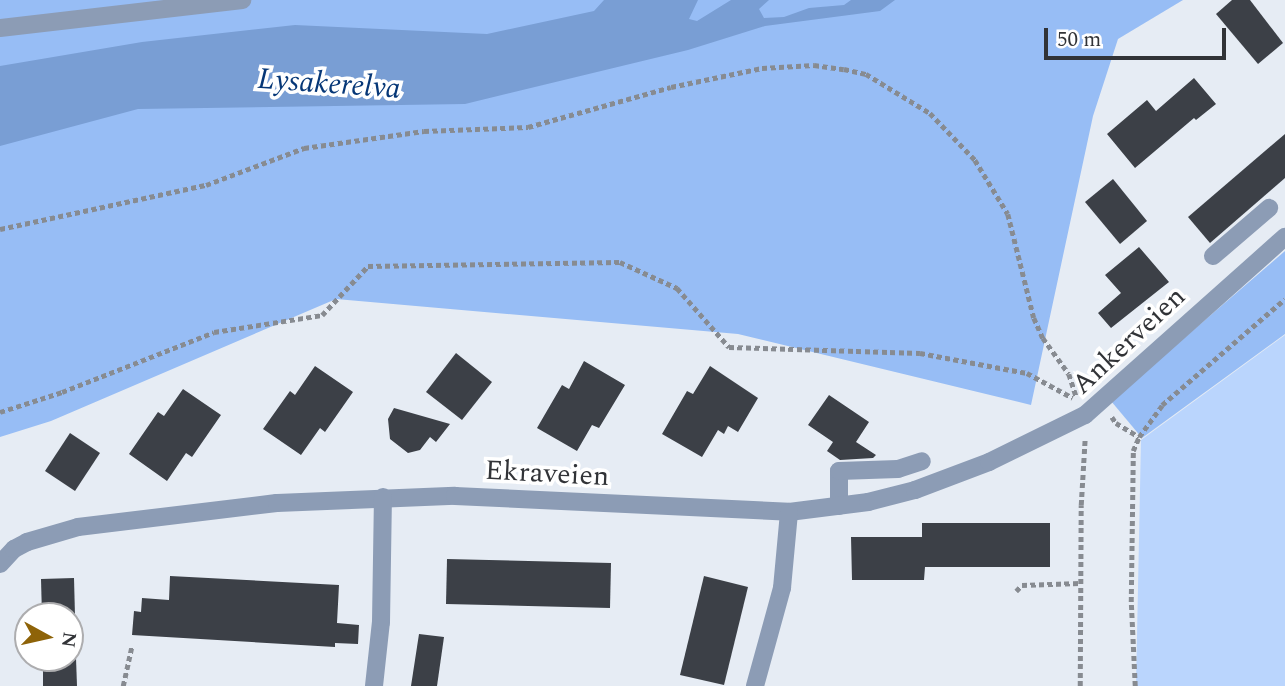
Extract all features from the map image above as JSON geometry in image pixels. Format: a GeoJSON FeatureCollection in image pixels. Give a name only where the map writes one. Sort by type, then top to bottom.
{"type":"FeatureCollection","features":[{"type":"Feature","properties":{"kind":"street"},"geometry":{"type":"LineString","coordinates":[[0,28],[242,0]]}},
{"type":"Feature","properties":{"kind":"street"},"geometry":{"type":"LineString","coordinates":[[1213,256],[1269,208]]}},
{"type":"Feature","properties":{"kind":"street","name":"Ankerveien"},"geometry":{"type":"LineString","coordinates":[[1085,415],[1214,296],[1285,237]]}},
{"type":"Feature","properties":{"kind":"street","name":"Ekraveien"},"geometry":{"type":"LineString","coordinates":[[0,564],[14,549],[27,542],[78,527],[211,509],[383,497],[455,496],[789,512],[839,506],[868,502],[948,478],[1026,446],[1085,415]]}},
{"type":"Feature","properties":{"kind":"street"},"geometry":{"type":"LineString","coordinates":[[839,506],[839,471],[898,469],[922,461]]}},
{"type":"Feature","properties":{"kind":"street"},"geometry":{"type":"LineString","coordinates":[[374,686],[382,622],[383,497]]}},
{"type":"Feature","properties":{"kind":"street"},"geometry":{"type":"LineString","coordinates":[[755,686],[782,588],[789,512]]}},
{"type":"Feature","properties":{"kind":"path"},"geometry":{"type":"LineString","coordinates":[[0,229],[206,185],[304,148],[424,131],[528,127],[670,87],[762,68],[814,65],[844,69],[866,75],[930,113],[975,160],[1008,214],[1034,318],[1043,338],[1069,374],[1079,401],[1027,373],[920,353],[729,347],[677,288],[620,262],[368,266],[322,315],[214,332],[62,392],[0,412]]}},
{"type":"Feature","properties":{"kind":"path"},"geometry":{"type":"LineString","coordinates":[[1135,686],[1131,511],[1133,451],[1139,437],[1163,405],[1285,299]]}},
{"type":"Feature","properties":{"kind":"path","name":"Ankerveien"},"geometry":{"type":"LineString","coordinates":[[1080,686],[1085,415]]}},
{"type":"Feature","properties":{"kind":"path"},"geometry":{"type":"LineString","coordinates":[[1116,424],[1139,437]]}},
{"type":"Feature","properties":{"kind":"path"},"geometry":{"type":"LineString","coordinates":[[1016,590],[1022,585],[1080,583]]}},
{"type":"Feature","properties":{"kind":"path"},"geometry":{"type":"LineString","coordinates":[[123,686],[132,645]]}},
{"type":"Feature","properties":{"kind":"shaded area"},"geometry":{"type":"Polygon","coordinates":[[[0,0],[1183,0],[1118,39],[1093,116],[1031,405],[738,334],[336,299],[51,421],[0,437],[0,0]]]}},
{"type":"Feature","properties":{"kind":"shaded area"},"geometry":{"type":"Polygon","coordinates":[[[1285,251],[1285,334],[1142,438],[1111,401],[1285,251]]]}},
{"type":"Feature","properties":{"kind":"shaded area"},"geometry":{"type":"Polygon","coordinates":[[[1285,335],[1285,686],[1136,686],[1141,440],[1285,335]]]}},
{"type":"Feature","properties":{"kind":"water","name":"Lysakerelva"},"geometry":{"type":"Polygon","coordinates":[[[604,0],[698,0],[689,19],[697,21],[731,0],[769,0],[759,9],[764,18],[784,17],[809,8],[844,5],[851,0],[895,0],[880,11],[765,26],[688,50],[465,104],[138,109],[0,146],[0,66],[142,42],[295,25],[487,34],[594,11],[604,0]]]}},
{"type":"Feature","properties":{"kind":"building"},"geometry":{"type":"Polygon","coordinates":[[[1232,0],[1250,0],[1283,43],[1258,64],[1216,14],[1232,0]]]}},
{"type":"Feature","properties":{"kind":"building"},"geometry":{"type":"Polygon","coordinates":[[[1194,78],[1216,104],[1196,120],[1194,118],[1135,168],[1107,134],[1147,100],[1156,111],[1194,78]]]}},
{"type":"Feature","properties":{"kind":"building"},"geometry":{"type":"Polygon","coordinates":[[[1285,134],[1285,178],[1210,243],[1188,217],[1285,134]]]}},
{"type":"Feature","properties":{"kind":"building"},"geometry":{"type":"Polygon","coordinates":[[[1113,179],[1147,221],[1120,244],[1085,202],[1113,179]]]}},
{"type":"Feature","properties":{"kind":"building"},"geometry":{"type":"Polygon","coordinates":[[[1139,247],[1169,282],[1111,328],[1098,313],[1121,293],[1105,275],[1139,247]]]}},
{"type":"Feature","properties":{"kind":"building"},"geometry":{"type":"Polygon","coordinates":[[[456,353],[492,382],[462,420],[426,392],[456,353]]]}},
{"type":"Feature","properties":{"kind":"building"},"geometry":{"type":"Polygon","coordinates":[[[584,361],[625,385],[599,428],[592,425],[577,451],[537,428],[562,385],[569,389],[584,361]]]}},
{"type":"Feature","properties":{"kind":"building"},"geometry":{"type":"Polygon","coordinates":[[[315,366],[353,392],[325,432],[320,428],[301,455],[263,429],[290,391],[295,395],[315,366]]]}},
{"type":"Feature","properties":{"kind":"building"},"geometry":{"type":"Polygon","coordinates":[[[710,366],[758,398],[738,432],[728,426],[724,434],[718,430],[702,457],[662,434],[687,391],[693,394],[710,366]]]}},
{"type":"Feature","properties":{"kind":"building"},"geometry":{"type":"Polygon","coordinates":[[[183,389],[221,415],[192,457],[186,453],[167,481],[129,454],[158,412],[164,416],[183,389]]]}},
{"type":"Feature","properties":{"kind":"building"},"geometry":{"type":"Polygon","coordinates":[[[829,395],[869,422],[856,442],[876,455],[873,458],[840,460],[827,451],[833,442],[808,425],[829,395]]]}},
{"type":"Feature","properties":{"kind":"building"},"geometry":{"type":"Polygon","coordinates":[[[394,408],[450,424],[436,442],[430,437],[420,450],[408,453],[390,439],[388,419],[394,408]]]}},
{"type":"Feature","properties":{"kind":"building"},"geometry":{"type":"Polygon","coordinates":[[[70,433],[100,453],[75,491],[45,471],[70,433]]]}},
{"type":"Feature","properties":{"kind":"building"},"geometry":{"type":"Polygon","coordinates":[[[922,523],[1050,523],[1050,567],[925,567],[924,580],[852,580],[851,537],[922,537],[922,523]]]}},
{"type":"Feature","properties":{"kind":"building"},"geometry":{"type":"Polygon","coordinates":[[[447,559],[611,563],[610,608],[446,604],[447,559]]]}},
{"type":"Feature","properties":{"kind":"building"},"geometry":{"type":"Polygon","coordinates":[[[170,576],[339,585],[337,623],[359,625],[358,644],[335,643],[335,647],[132,635],[134,611],[141,612],[142,598],[169,600],[170,576]]]}},
{"type":"Feature","properties":{"kind":"building"},"geometry":{"type":"Polygon","coordinates":[[[704,576],[748,587],[724,685],[680,675],[704,576]]]}},
{"type":"Feature","properties":{"kind":"building"},"geometry":{"type":"Polygon","coordinates":[[[74,578],[75,602],[42,602],[41,579],[74,578]]]}},
{"type":"Feature","properties":{"kind":"building"},"geometry":{"type":"Polygon","coordinates":[[[419,634],[444,637],[437,686],[411,686],[419,634]]]}},
{"type":"Feature","properties":{"kind":"building"},"geometry":{"type":"Polygon","coordinates":[[[43,672],[76,672],[77,686],[43,686],[43,672]]]}}]}
